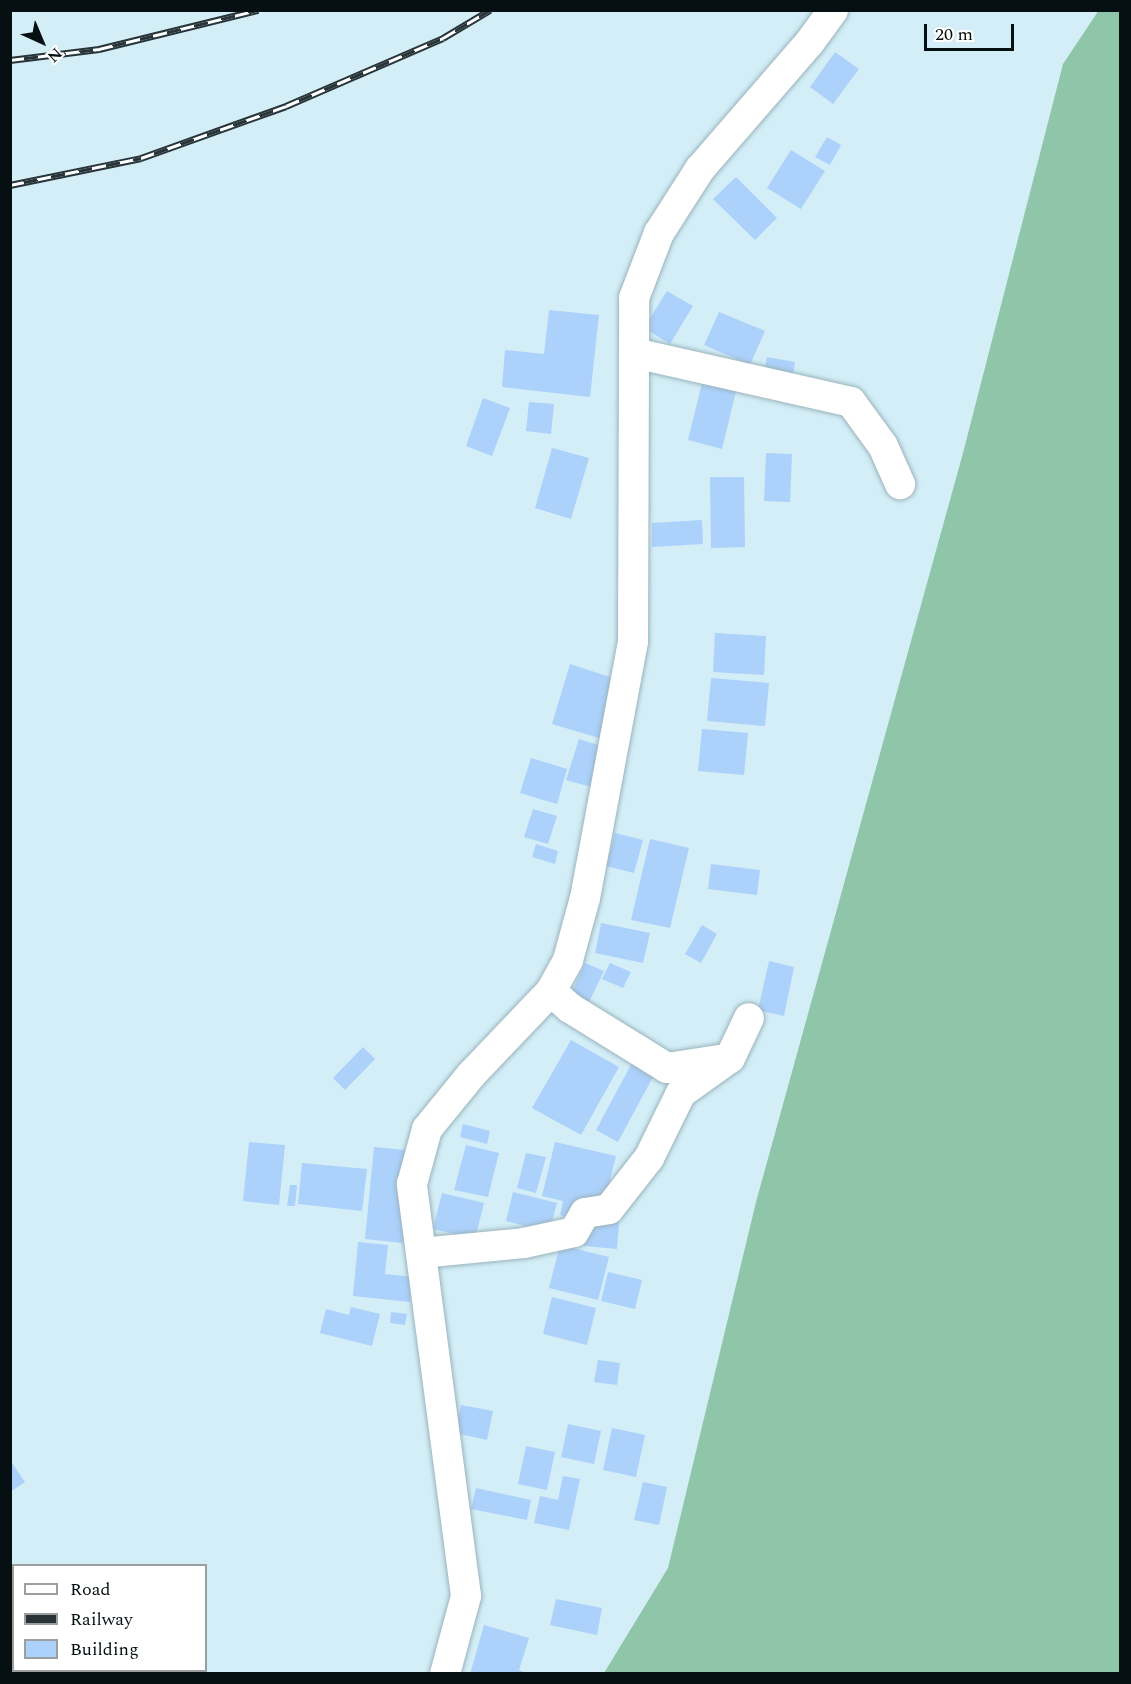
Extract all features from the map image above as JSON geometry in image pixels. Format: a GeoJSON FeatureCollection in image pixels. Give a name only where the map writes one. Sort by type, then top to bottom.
{"type":"FeatureCollection","features":[{"type":"Feature","properties":{"kind":"street"},"geometry":{"type":"LineString","coordinates":[[445,1674],[466,1596],[412,1184],[427,1129],[471,1075],[551,991],[568,960],[585,898],[633,642],[634,298],[659,233],[700,169],[810,42],[833,10]]}},
{"type":"Feature","properties":{"kind":"street"},"geometry":{"type":"LineString","coordinates":[[634,353],[851,402],[883,446],[900,484]]}},
{"type":"Feature","properties":{"kind":"street"},"geometry":{"type":"LineString","coordinates":[[551,991],[570,1008],[667,1068],[730,1058]]}},
{"type":"Feature","properties":{"kind":"street"},"geometry":{"type":"LineString","coordinates":[[421,1253],[524,1243],[574,1232],[585,1213],[609,1209],[649,1158],[681,1094],[730,1058],[749,1018]]}},
{"type":"Feature","properties":{"kind":"green space"},"geometry":{"type":"Polygon","coordinates":[[[1099,10],[1120,11],[1120,1673],[604,1673],[668,1568],[756,1202],[963,453],[1063,64],[1099,10]]]}},
{"type":"Feature","properties":{"kind":"building"},"geometry":{"type":"Polygon","coordinates":[[[835,52],[859,69],[833,104],[810,87],[835,52]]]}},
{"type":"Feature","properties":{"kind":"building"},"geometry":{"type":"Polygon","coordinates":[[[827,137],[841,145],[830,165],[815,157],[827,137]]]}},
{"type":"Feature","properties":{"kind":"building"},"geometry":{"type":"Polygon","coordinates":[[[791,150],[825,171],[801,209],[767,188],[791,150]]]}},
{"type":"Feature","properties":{"kind":"building"},"geometry":{"type":"Polygon","coordinates":[[[736,177],[777,218],[755,240],[713,199],[736,177]]]}},
{"type":"Feature","properties":{"kind":"building"},"geometry":{"type":"Polygon","coordinates":[[[667,291],[693,306],[670,344],[644,328],[667,291]]]}},
{"type":"Feature","properties":{"kind":"building"},"geometry":{"type":"Polygon","coordinates":[[[549,310],[599,315],[590,397],[502,387],[505,350],[544,354],[549,310]]]}},
{"type":"Feature","properties":{"kind":"building"},"geometry":{"type":"Polygon","coordinates":[[[719,312],[765,331],[750,365],[704,345],[719,312]]]}},
{"type":"Feature","properties":{"kind":"building"},"geometry":{"type":"Polygon","coordinates":[[[767,357],[795,362],[792,382],[763,377],[767,357]]]}},
{"type":"Feature","properties":{"kind":"building"},"geometry":{"type":"Polygon","coordinates":[[[704,375],[738,383],[722,449],[688,440],[704,375]]]}},
{"type":"Feature","properties":{"kind":"building"},"geometry":{"type":"Polygon","coordinates":[[[483,398],[510,408],[492,456],[466,446],[483,398]]]}},
{"type":"Feature","properties":{"kind":"building"},"geometry":{"type":"Polygon","coordinates":[[[529,402],[554,404],[551,434],[526,431],[529,402]]]}},
{"type":"Feature","properties":{"kind":"building"},"geometry":{"type":"Polygon","coordinates":[[[552,448],[589,458],[571,519],[535,508],[552,448]]]}},
{"type":"Feature","properties":{"kind":"building"},"geometry":{"type":"Polygon","coordinates":[[[766,453],[792,454],[790,502],[764,501],[766,453]]]}},
{"type":"Feature","properties":{"kind":"building"},"geometry":{"type":"Polygon","coordinates":[[[710,477],[744,477],[745,547],[711,548],[710,477]]]}},
{"type":"Feature","properties":{"kind":"building"},"geometry":{"type":"Polygon","coordinates":[[[702,520],[703,544],[652,547],[652,523],[702,520]]]}},
{"type":"Feature","properties":{"kind":"building"},"geometry":{"type":"Polygon","coordinates":[[[715,633],[766,636],[764,675],[713,672],[715,633]]]}},
{"type":"Feature","properties":{"kind":"building"},"geometry":{"type":"Polygon","coordinates":[[[570,664],[616,679],[599,738],[552,724],[570,664]]]}},
{"type":"Feature","properties":{"kind":"building"},"geometry":{"type":"Polygon","coordinates":[[[711,678],[769,683],[765,726],[707,721],[711,678]]]}},
{"type":"Feature","properties":{"kind":"building"},"geometry":{"type":"Polygon","coordinates":[[[702,729],[748,733],[744,775],[698,771],[702,729]]]}},
{"type":"Feature","properties":{"kind":"building"},"geometry":{"type":"Polygon","coordinates":[[[579,739],[604,747],[591,787],[566,780],[579,739]]]}},
{"type":"Feature","properties":{"kind":"building"},"geometry":{"type":"Polygon","coordinates":[[[531,758],[567,769],[557,804],[520,793],[531,758]]]}},
{"type":"Feature","properties":{"kind":"building"},"geometry":{"type":"Polygon","coordinates":[[[533,809],[557,816],[548,844],[524,837],[533,809]]]}},
{"type":"Feature","properties":{"kind":"building"},"geometry":{"type":"Polygon","coordinates":[[[615,833],[643,840],[634,873],[606,866],[615,833]]]}},
{"type":"Feature","properties":{"kind":"building"},"geometry":{"type":"Polygon","coordinates":[[[650,839],[689,848],[670,928],[631,920],[650,839]]]}},
{"type":"Feature","properties":{"kind":"building"},"geometry":{"type":"Polygon","coordinates":[[[536,844],[558,851],[555,864],[532,857],[536,844]]]}},
{"type":"Feature","properties":{"kind":"building"},"geometry":{"type":"Polygon","coordinates":[[[711,864],[760,870],[757,895],[708,889],[711,864]]]}},
{"type":"Feature","properties":{"kind":"building"},"geometry":{"type":"Polygon","coordinates":[[[601,923],[650,933],[643,963],[595,953],[601,923]]]}},
{"type":"Feature","properties":{"kind":"building"},"geometry":{"type":"Polygon","coordinates":[[[702,925],[717,934],[701,963],[685,954],[702,925]]]}},
{"type":"Feature","properties":{"kind":"building"},"geometry":{"type":"Polygon","coordinates":[[[769,961],[794,967],[784,1016],[758,1010],[769,961]]]}},
{"type":"Feature","properties":{"kind":"building"},"geometry":{"type":"Polygon","coordinates":[[[585,963],[604,971],[589,1002],[571,994],[585,963]]]}},
{"type":"Feature","properties":{"kind":"building"},"geometry":{"type":"Polygon","coordinates":[[[610,963],[631,972],[623,988],[602,979],[610,963]]]}},
{"type":"Feature","properties":{"kind":"building"},"geometry":{"type":"Polygon","coordinates":[[[571,1040],[619,1067],[581,1135],[532,1108],[571,1040]]]}},
{"type":"Feature","properties":{"kind":"building"},"geometry":{"type":"Polygon","coordinates":[[[363,1047],[375,1059],[345,1090],[333,1078],[363,1047]]]}},
{"type":"Feature","properties":{"kind":"building"},"geometry":{"type":"Polygon","coordinates":[[[632,1063],[654,1075],[618,1142],[596,1130],[632,1063]]]}},
{"type":"Feature","properties":{"kind":"building"},"geometry":{"type":"Polygon","coordinates":[[[463,1124],[490,1131],[487,1144],[460,1137],[463,1124]]]}},
{"type":"Feature","properties":{"kind":"building"},"geometry":{"type":"Polygon","coordinates":[[[249,1142],[285,1145],[279,1205],[243,1201],[249,1142]]]}},
{"type":"Feature","properties":{"kind":"building"},"geometry":{"type":"Polygon","coordinates":[[[555,1142],[616,1156],[604,1204],[578,1220],[560,1215],[563,1201],[542,1196],[555,1142]]]}},
{"type":"Feature","properties":{"kind":"building"},"geometry":{"type":"Polygon","coordinates":[[[466,1145],[499,1153],[488,1197],[454,1190],[466,1145]]]}},
{"type":"Feature","properties":{"kind":"building"},"geometry":{"type":"Polygon","coordinates":[[[374,1147],[405,1150],[400,1196],[408,1196],[403,1243],[365,1239],[374,1147]]]}},
{"type":"Feature","properties":{"kind":"building"},"geometry":{"type":"Polygon","coordinates":[[[526,1153],[546,1157],[536,1193],[517,1188],[526,1153]]]}},
{"type":"Feature","properties":{"kind":"building"},"geometry":{"type":"Polygon","coordinates":[[[302,1163],[367,1169],[362,1211],[298,1204],[302,1163]]]}},
{"type":"Feature","properties":{"kind":"building"},"geometry":{"type":"Polygon","coordinates":[[[290,1185],[297,1185],[295,1206],[287,1206],[290,1185]]]}},
{"type":"Feature","properties":{"kind":"building"},"geometry":{"type":"Polygon","coordinates":[[[513,1192],[557,1203],[549,1232],[506,1221],[513,1192]]]}},
{"type":"Feature","properties":{"kind":"building"},"geometry":{"type":"Polygon","coordinates":[[[442,1193],[484,1203],[475,1239],[433,1229],[442,1193]]]}},
{"type":"Feature","properties":{"kind":"building"},"geometry":{"type":"Polygon","coordinates":[[[587,1219],[619,1222],[617,1249],[584,1246],[587,1219]]]}},
{"type":"Feature","properties":{"kind":"building"},"geometry":{"type":"Polygon","coordinates":[[[358,1242],[388,1245],[385,1274],[413,1277],[410,1302],[353,1296],[358,1242]]]}},
{"type":"Feature","properties":{"kind":"building"},"geometry":{"type":"Polygon","coordinates":[[[560,1245],[609,1257],[598,1300],[549,1288],[560,1245]]]}},
{"type":"Feature","properties":{"kind":"building"},"geometry":{"type":"Polygon","coordinates":[[[608,1272],[642,1280],[635,1309],[601,1301],[608,1272]]]}},
{"type":"Feature","properties":{"kind":"building"},"geometry":{"type":"Polygon","coordinates":[[[552,1297],[596,1308],[587,1345],[543,1334],[552,1297]]]}},
{"type":"Feature","properties":{"kind":"building"},"geometry":{"type":"Polygon","coordinates":[[[351,1307],[380,1314],[372,1346],[320,1333],[326,1309],[349,1315],[351,1307]]]}},
{"type":"Feature","properties":{"kind":"building"},"geometry":{"type":"Polygon","coordinates":[[[391,1312],[407,1314],[405,1325],[390,1323],[391,1312]]]}},
{"type":"Feature","properties":{"kind":"building"},"geometry":{"type":"Polygon","coordinates":[[[598,1360],[620,1363],[617,1385],[594,1382],[598,1360]]]}},
{"type":"Feature","properties":{"kind":"building"},"geometry":{"type":"Polygon","coordinates":[[[461,1405],[493,1411],[487,1440],[455,1433],[461,1405]]]}},
{"type":"Feature","properties":{"kind":"building"},"geometry":{"type":"Polygon","coordinates":[[[568,1424],[601,1431],[594,1464],[561,1457],[568,1424]]]}},
{"type":"Feature","properties":{"kind":"building"},"geometry":{"type":"Polygon","coordinates":[[[612,1428],[645,1435],[636,1477],[603,1470],[612,1428]]]}},
{"type":"Feature","properties":{"kind":"building"},"geometry":{"type":"Polygon","coordinates":[[[526,1446],[555,1452],[547,1490],[518,1484],[526,1446]]]}},
{"type":"Feature","properties":{"kind":"building"},"geometry":{"type":"Polygon","coordinates":[[[10,1460],[25,1482],[10,1492],[10,1460]]]}},
{"type":"Feature","properties":{"kind":"building"},"geometry":{"type":"Polygon","coordinates":[[[563,1476],[580,1479],[569,1530],[534,1523],[540,1496],[558,1500],[563,1476]]]}},
{"type":"Feature","properties":{"kind":"building"},"geometry":{"type":"Polygon","coordinates":[[[643,1482],[667,1487],[659,1525],[634,1520],[643,1482]]]}},
{"type":"Feature","properties":{"kind":"building"},"geometry":{"type":"Polygon","coordinates":[[[476,1488],[531,1500],[527,1520],[471,1509],[476,1488]]]}},
{"type":"Feature","properties":{"kind":"building"},"geometry":{"type":"Polygon","coordinates":[[[556,1599],[602,1608],[597,1635],[550,1625],[556,1599]]]}},
{"type":"Feature","properties":{"kind":"building"},"geometry":{"type":"Polygon","coordinates":[[[484,1625],[529,1638],[519,1670],[529,1674],[470,1674],[484,1625]]]}},
{"type":"Feature","properties":{"kind":"railway"},"geometry":{"type":"LineString","coordinates":[[10,60],[99,49],[258,10]]}},
{"type":"Feature","properties":{"kind":"railway"},"geometry":{"type":"LineString","coordinates":[[10,185],[141,158],[286,106],[443,38],[490,10]]}}]}
